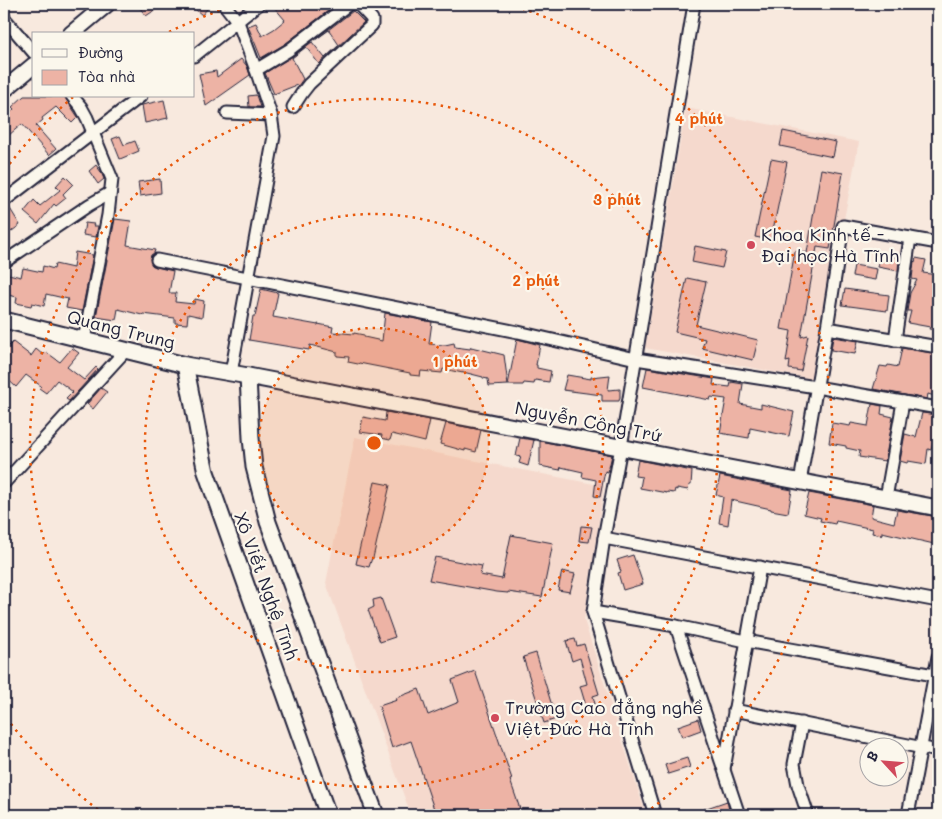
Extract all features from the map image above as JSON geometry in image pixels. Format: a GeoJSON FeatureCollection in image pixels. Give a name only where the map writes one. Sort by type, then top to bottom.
{"type":"FeatureCollection","features":[{"type":"Feature","properties":{"kind":"street"},"geometry":{"type":"LineString","coordinates":[[73,32],[107,4]]}},
{"type":"Feature","properties":{"kind":"street"},"geometry":{"type":"LineString","coordinates":[[224,4],[238,22],[271,115],[274,136],[231,373]]}},
{"type":"Feature","properties":{"kind":"street"},"geometry":{"type":"LineString","coordinates":[[195,55],[259,4]]}},
{"type":"Feature","properties":{"kind":"street"},"geometry":{"type":"LineString","coordinates":[[256,70],[289,50],[349,4]]}},
{"type":"Feature","properties":{"kind":"street"},"geometry":{"type":"LineString","coordinates":[[293,107],[309,84],[372,25],[372,19],[358,4]]}},
{"type":"Feature","properties":{"kind":"street"},"geometry":{"type":"LineString","coordinates":[[655,815],[593,612],[694,4]]}},
{"type":"Feature","properties":{"kind":"street"},"geometry":{"type":"LineString","coordinates":[[4,18],[32,51]]}},
{"type":"Feature","properties":{"kind":"street"},"geometry":{"type":"LineString","coordinates":[[4,90],[32,67]]}},
{"type":"Feature","properties":{"kind":"street"},"geometry":{"type":"LineString","coordinates":[[74,98],[87,118],[92,134],[111,175],[112,183],[108,215],[84,340]]}},
{"type":"Feature","properties":{"kind":"street"},"geometry":{"type":"LineString","coordinates":[[4,201],[138,98]]}},
{"type":"Feature","properties":{"kind":"street"},"geometry":{"type":"LineString","coordinates":[[227,113],[271,115]]}},
{"type":"Feature","properties":{"kind":"street"},"geometry":{"type":"LineString","coordinates":[[4,262],[110,193]]}},
{"type":"Feature","properties":{"kind":"street"},"geometry":{"type":"LineString","coordinates":[[800,482],[843,226],[938,243]]}},
{"type":"Feature","properties":{"kind":"street"},"geometry":{"type":"LineString","coordinates":[[894,340],[910,238]]}},
{"type":"Feature","properties":{"kind":"street"},"geometry":{"type":"LineString","coordinates":[[157,260],[526,334],[636,359],[938,408]]}},
{"type":"Feature","properties":{"kind":"street","name":"Quang Trung"},"geometry":{"type":"LineString","coordinates":[[4,320],[185,365],[231,373]]}},
{"type":"Feature","properties":{"kind":"street"},"geometry":{"type":"LineString","coordinates":[[827,328],[938,347]]}},
{"type":"Feature","properties":{"kind":"street"},"geometry":{"type":"LineString","coordinates":[[4,483],[126,350]]}},
{"type":"Feature","properties":{"kind":"street","name":"Xô Viết Nghệ Tĩnh"},"geometry":{"type":"LineString","coordinates":[[185,365],[206,472],[328,815]]}},
{"type":"Feature","properties":{"kind":"street","name":"Nguyễn Công Trứ"},"geometry":{"type":"LineString","coordinates":[[231,373],[938,508]]}},
{"type":"Feature","properties":{"kind":"street","name":"Xô Viết Nghệ Tĩnh"},"geometry":{"type":"LineString","coordinates":[[248,376],[254,467],[268,522],[376,815]]}},
{"type":"Feature","properties":{"kind":"street"},"geometry":{"type":"LineString","coordinates":[[886,498],[903,402]]}},
{"type":"Feature","properties":{"kind":"street"},"geometry":{"type":"LineString","coordinates":[[604,538],[938,601]]}},
{"type":"Feature","properties":{"kind":"street"},"geometry":{"type":"LineString","coordinates":[[724,769],[760,567]]}},
{"type":"Feature","properties":{"kind":"street"},"geometry":{"type":"LineString","coordinates":[[593,612],[676,626],[934,676]]}},
{"type":"Feature","properties":{"kind":"street"},"geometry":{"type":"LineString","coordinates":[[676,626],[739,815]]}},
{"type":"Feature","properties":{"kind":"street"},"geometry":{"type":"LineString","coordinates":[[908,815],[938,657]]}},
{"type":"Feature","properties":{"kind":"street"},"geometry":{"type":"LineString","coordinates":[[734,710],[938,751]]}},
{"type":"Feature","properties":{"kind":"street"},"geometry":{"type":"LineString","coordinates":[[802,723],[794,764],[798,785],[808,815]]}},
{"type":"Feature","properties":{"kind":"shaded area","name":"Khoa Kinh tế - Đại học Hà Tĩnh"},"geometry":{"type":"Polygon","coordinates":[[[686,108],[859,142],[813,379],[645,348],[686,108]]]}},
{"type":"Feature","properties":{"kind":"shaded area","name":"Trường Cao đẳng nghề Việt-Đức Hà Tĩnh"},"geometry":{"type":"Polygon","coordinates":[[[355,437],[604,486],[584,620],[646,815],[411,815],[326,583],[355,437]]]}},
{"type":"Feature","properties":{"kind":"building"},"geometry":{"type":"Polygon","coordinates":[[[137,4],[164,4],[146,16],[137,4]]]}},
{"type":"Feature","properties":{"kind":"building"},"geometry":{"type":"Polygon","coordinates":[[[189,4],[211,4],[202,15],[189,4]]]}},
{"type":"Feature","properties":{"kind":"building"},"geometry":{"type":"Polygon","coordinates":[[[278,4],[317,4],[321,7],[324,4],[337,4],[285,44],[261,58],[248,26],[256,23],[262,36],[274,29],[285,20],[274,7],[278,4]]]}},
{"type":"Feature","properties":{"kind":"building"},"geometry":{"type":"Polygon","coordinates":[[[353,11],[364,22],[319,64],[306,47],[292,58],[303,79],[298,86],[274,94],[265,73],[312,42],[325,58],[339,45],[329,30],[315,40],[353,11]]]}},
{"type":"Feature","properties":{"kind":"building"},"geometry":{"type":"Polygon","coordinates":[[[241,59],[247,66],[250,75],[206,106],[199,74],[216,71],[217,77],[241,59]]]}},
{"type":"Feature","properties":{"kind":"building"},"geometry":{"type":"Polygon","coordinates":[[[256,95],[260,107],[249,107],[248,96],[256,95]]]}},
{"type":"Feature","properties":{"kind":"building"},"geometry":{"type":"Polygon","coordinates":[[[24,96],[32,96],[32,98],[65,98],[78,117],[72,123],[56,107],[42,118],[43,120],[36,126],[56,149],[49,155],[22,124],[9,135],[4,129],[4,119],[14,109],[12,107],[24,96]]]}},
{"type":"Feature","properties":{"kind":"building"},"geometry":{"type":"Polygon","coordinates":[[[164,100],[168,118],[145,123],[142,105],[164,100]]]}},
{"type":"Feature","properties":{"kind":"building"},"geometry":{"type":"Polygon","coordinates":[[[783,131],[836,142],[833,157],[780,146],[783,131]]]}},
{"type":"Feature","properties":{"kind":"building"},"geometry":{"type":"Polygon","coordinates":[[[120,136],[124,145],[135,141],[139,151],[120,159],[112,139],[120,136]]]}},
{"type":"Feature","properties":{"kind":"building"},"geometry":{"type":"Polygon","coordinates":[[[771,159],[787,162],[771,240],[755,237],[771,159]]]}},
{"type":"Feature","properties":{"kind":"building"},"geometry":{"type":"Polygon","coordinates":[[[96,165],[104,179],[98,184],[89,171],[96,165]]]}},
{"type":"Feature","properties":{"kind":"building"},"geometry":{"type":"Polygon","coordinates":[[[821,169],[843,173],[830,249],[817,247],[801,337],[808,335],[801,371],[789,369],[790,361],[786,362],[791,331],[781,329],[795,251],[807,253],[821,169]]]}},
{"type":"Feature","properties":{"kind":"building"},"geometry":{"type":"Polygon","coordinates":[[[65,176],[73,184],[63,194],[66,198],[56,206],[54,204],[38,224],[24,212],[34,200],[40,206],[60,190],[56,186],[65,176]]]}},
{"type":"Feature","properties":{"kind":"building"},"geometry":{"type":"Polygon","coordinates":[[[160,179],[161,193],[140,196],[138,182],[160,179]]]}},
{"type":"Feature","properties":{"kind":"building"},"geometry":{"type":"Polygon","coordinates":[[[9,207],[20,225],[4,237],[4,211],[9,207]]]}},
{"type":"Feature","properties":{"kind":"building"},"geometry":{"type":"Polygon","coordinates":[[[115,219],[131,221],[127,245],[155,250],[150,259],[152,265],[173,271],[169,293],[176,293],[175,302],[194,304],[195,299],[204,301],[202,317],[188,314],[187,324],[175,323],[175,318],[142,315],[118,309],[116,320],[96,317],[115,219]]]}},
{"type":"Feature","properties":{"kind":"building"},"geometry":{"type":"Polygon","coordinates":[[[85,223],[98,226],[96,237],[83,235],[85,223]]]}},
{"type":"Feature","properties":{"kind":"building"},"geometry":{"type":"Polygon","coordinates":[[[695,246],[726,252],[722,268],[692,262],[695,246]]]}},
{"type":"Feature","properties":{"kind":"building"},"geometry":{"type":"Polygon","coordinates":[[[75,252],[93,255],[82,311],[66,308],[68,299],[46,294],[44,306],[32,303],[31,306],[16,303],[17,297],[4,294],[4,273],[21,277],[23,268],[42,272],[43,266],[54,269],[55,264],[73,268],[75,252]]]}},
{"type":"Feature","properties":{"kind":"building"},"geometry":{"type":"Polygon","coordinates":[[[890,256],[899,258],[898,271],[878,267],[880,257],[890,259],[890,256]]]}},
{"type":"Feature","properties":{"kind":"building"},"geometry":{"type":"Polygon","coordinates":[[[916,258],[926,260],[923,273],[937,275],[934,292],[938,293],[938,330],[908,323],[911,311],[907,311],[910,293],[917,280],[912,279],[916,258]]]}},
{"type":"Feature","properties":{"kind":"building"},"geometry":{"type":"Polygon","coordinates":[[[854,265],[877,269],[875,280],[852,276],[854,265]]]}},
{"type":"Feature","properties":{"kind":"building"},"geometry":{"type":"Polygon","coordinates":[[[687,278],[706,282],[696,325],[758,340],[753,360],[702,348],[705,339],[675,332],[687,278]]]}},
{"type":"Feature","properties":{"kind":"building"},"geometry":{"type":"Polygon","coordinates":[[[261,289],[278,293],[273,317],[333,327],[332,332],[354,333],[382,341],[385,313],[432,322],[429,344],[445,345],[454,343],[455,347],[470,349],[471,347],[504,355],[508,385],[489,386],[488,379],[483,377],[443,369],[442,373],[421,371],[420,376],[410,375],[410,373],[348,362],[349,357],[337,356],[337,352],[310,345],[309,350],[249,340],[253,316],[255,316],[261,289]]]}},
{"type":"Feature","properties":{"kind":"building"},"geometry":{"type":"Polygon","coordinates":[[[845,289],[889,295],[887,311],[842,305],[845,289]]]}},
{"type":"Feature","properties":{"kind":"building"},"geometry":{"type":"Polygon","coordinates":[[[833,337],[858,341],[855,354],[831,350],[833,337]]]}},
{"type":"Feature","properties":{"kind":"building"},"geometry":{"type":"Polygon","coordinates":[[[517,339],[540,345],[536,365],[537,368],[551,371],[549,382],[535,380],[534,384],[508,385],[517,339]]]}},
{"type":"Feature","properties":{"kind":"building"},"geometry":{"type":"Polygon","coordinates":[[[13,342],[31,356],[36,349],[43,355],[46,352],[60,362],[72,348],[79,353],[67,367],[84,380],[96,367],[98,369],[69,401],[66,399],[73,392],[57,380],[46,393],[39,388],[41,386],[26,375],[16,387],[4,376],[4,343],[8,347],[13,342]]]}},
{"type":"Feature","properties":{"kind":"building"},"geometry":{"type":"Polygon","coordinates":[[[902,348],[938,354],[938,397],[928,394],[927,399],[873,389],[880,366],[898,367],[902,348]]]}},
{"type":"Feature","properties":{"kind":"building"},"geometry":{"type":"Polygon","coordinates":[[[647,368],[714,379],[713,385],[730,387],[731,382],[743,384],[740,404],[761,408],[761,404],[794,412],[789,436],[750,428],[749,438],[720,433],[726,399],[711,397],[710,400],[643,387],[647,368]]]}},
{"type":"Feature","properties":{"kind":"building"},"geometry":{"type":"Polygon","coordinates":[[[567,375],[591,379],[591,377],[610,375],[608,390],[620,389],[619,401],[602,401],[602,395],[563,390],[567,375]]]}},
{"type":"Feature","properties":{"kind":"building"},"geometry":{"type":"Polygon","coordinates":[[[101,388],[107,392],[93,409],[87,404],[101,388]]]}},
{"type":"Feature","properties":{"kind":"building"},"geometry":{"type":"Polygon","coordinates":[[[872,404],[882,406],[881,414],[893,417],[885,461],[859,457],[860,451],[829,443],[832,423],[850,426],[851,423],[868,426],[872,404]]]}},
{"type":"Feature","properties":{"kind":"building"},"geometry":{"type":"Polygon","coordinates":[[[386,412],[430,420],[425,442],[392,434],[390,440],[381,438],[382,435],[360,432],[363,417],[385,421],[386,412]]]}},
{"type":"Feature","properties":{"kind":"building"},"geometry":{"type":"Polygon","coordinates":[[[922,413],[938,415],[938,426],[931,450],[928,449],[926,464],[900,461],[905,434],[916,437],[922,413]]]}},
{"type":"Feature","properties":{"kind":"building"},"geometry":{"type":"Polygon","coordinates":[[[446,423],[481,430],[476,452],[440,444],[446,423]]]}},
{"type":"Feature","properties":{"kind":"building"},"geometry":{"type":"Polygon","coordinates":[[[520,438],[534,440],[528,466],[519,463],[521,457],[516,456],[520,438]]]}},
{"type":"Feature","properties":{"kind":"building"},"geometry":{"type":"Polygon","coordinates":[[[540,441],[612,455],[608,472],[605,471],[600,497],[594,496],[596,480],[582,477],[583,472],[561,467],[560,470],[540,466],[540,441]]]}},
{"type":"Feature","properties":{"kind":"building"},"geometry":{"type":"Polygon","coordinates":[[[638,460],[692,471],[691,485],[689,485],[688,490],[677,488],[674,493],[640,488],[642,477],[635,476],[638,460]]]}},
{"type":"Feature","properties":{"kind":"building"},"geometry":{"type":"Polygon","coordinates":[[[720,476],[792,490],[788,513],[731,500],[728,525],[719,523],[723,497],[716,495],[720,476]]]}},
{"type":"Feature","properties":{"kind":"building"},"geometry":{"type":"Polygon","coordinates":[[[375,482],[390,485],[373,558],[369,567],[356,564],[375,482]]]}},
{"type":"Feature","properties":{"kind":"building"},"geometry":{"type":"Polygon","coordinates":[[[809,493],[873,505],[871,517],[894,523],[897,510],[938,517],[934,544],[882,532],[882,535],[872,533],[873,529],[836,521],[835,524],[820,521],[821,518],[804,514],[809,493]]]}},
{"type":"Feature","properties":{"kind":"building"},"geometry":{"type":"Polygon","coordinates":[[[581,526],[592,527],[589,542],[579,541],[581,526]]]}},
{"type":"Feature","properties":{"kind":"building"},"geometry":{"type":"Polygon","coordinates":[[[511,535],[553,543],[542,597],[497,592],[429,580],[435,557],[482,566],[480,575],[502,579],[511,535]]]}},
{"type":"Feature","properties":{"kind":"building"},"geometry":{"type":"Polygon","coordinates":[[[633,555],[643,584],[623,590],[618,573],[621,572],[617,560],[633,555]]]}},
{"type":"Feature","properties":{"kind":"building"},"geometry":{"type":"Polygon","coordinates":[[[562,571],[575,574],[570,592],[558,590],[562,571]]]}},
{"type":"Feature","properties":{"kind":"building"},"geometry":{"type":"Polygon","coordinates":[[[381,598],[395,637],[380,642],[368,610],[374,607],[373,600],[381,598]]]}},
{"type":"Feature","properties":{"kind":"building"},"geometry":{"type":"Polygon","coordinates":[[[575,639],[577,646],[584,644],[599,694],[593,696],[595,704],[586,706],[580,686],[587,684],[580,658],[572,661],[566,641],[575,639]]]}},
{"type":"Feature","properties":{"kind":"building"},"geometry":{"type":"Polygon","coordinates":[[[536,653],[556,719],[544,723],[523,657],[536,653]]]}},
{"type":"Feature","properties":{"kind":"building"},"geometry":{"type":"Polygon","coordinates":[[[475,671],[512,779],[510,780],[520,809],[502,815],[436,815],[411,741],[392,748],[379,706],[397,700],[396,698],[419,689],[428,715],[459,702],[452,680],[475,671]]]}},
{"type":"Feature","properties":{"kind":"building"},"geometry":{"type":"Polygon","coordinates":[[[698,719],[701,730],[682,737],[678,726],[698,719]]]}},
{"type":"Feature","properties":{"kind":"building"},"geometry":{"type":"Polygon","coordinates":[[[687,758],[690,767],[668,774],[665,765],[687,758]]]}},
{"type":"Feature","properties":{"kind":"building"},"geometry":{"type":"Polygon","coordinates":[[[727,801],[729,810],[706,815],[704,809],[727,801]]]}},
{"type":"Feature","properties":{"kind":"place","name":"Khoa Kinh tế - Đại học Hà Tĩnh"},"geometry":{"type":"Point","coordinates":[751,245]}},
{"type":"Feature","properties":{"kind":"place","name":"Trường Cao đẳng nghề Việt-Đức Hà Tĩnh"},"geometry":{"type":"Point","coordinates":[495,718]}}]}
